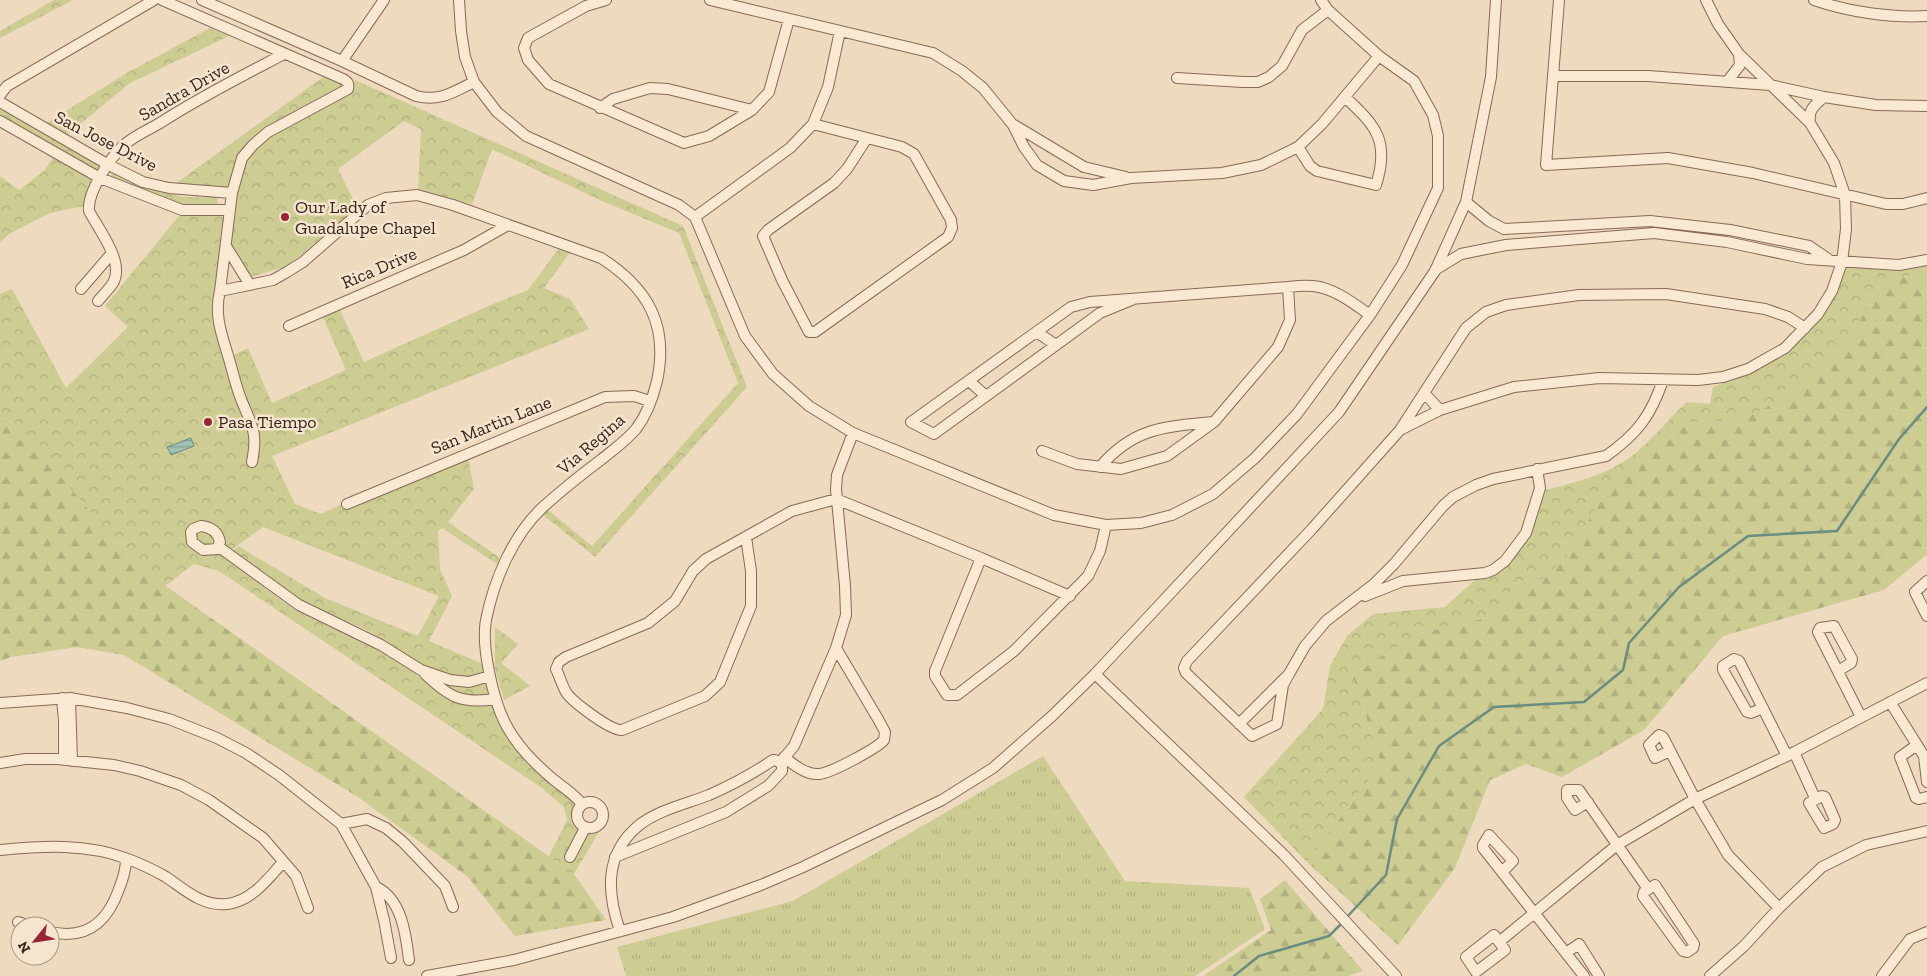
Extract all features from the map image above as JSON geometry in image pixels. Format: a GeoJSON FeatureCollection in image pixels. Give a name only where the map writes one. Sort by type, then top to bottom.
{"type":"FeatureCollection","features":[{"type":"Feature","properties":{"kind":"street"},"geometry":{"type":"LineString","coordinates":[[0,95],[7,86],[154,0]]}},
{"type":"Feature","properties":{"kind":"street"},"geometry":{"type":"LineString","coordinates":[[162,0],[347,81],[348,89],[268,132],[253,145],[242,158],[232,193],[220,291],[216,304],[219,327],[241,400],[252,421],[255,448],[252,462]]}},
{"type":"Feature","properties":{"kind":"street"},"geometry":{"type":"LineString","coordinates":[[202,0],[342,61],[416,96],[428,99],[440,97],[474,82]]}},
{"type":"Feature","properties":{"kind":"street"},"geometry":{"type":"LineString","coordinates":[[342,61],[384,0]]}},
{"type":"Feature","properties":{"kind":"street"},"geometry":{"type":"LineString","coordinates":[[459,0],[464,49],[474,82],[497,112],[526,136],[678,205],[694,217],[745,336],[773,374],[809,406],[853,433],[1054,515],[1106,525],[1141,523],[1172,515],[1213,494],[1255,458],[1297,414],[1370,315],[1402,265],[1438,188],[1438,136],[1433,115],[1414,81],[1380,56],[1328,10],[1321,0]]}},
{"type":"Feature","properties":{"kind":"street"},"geometry":{"type":"LineString","coordinates":[[606,0],[586,6],[528,38],[524,48],[528,60],[549,84],[684,144],[709,136],[752,110],[769,92],[788,19]]}},
{"type":"Feature","properties":{"kind":"street"},"geometry":{"type":"LineString","coordinates":[[710,0],[933,53],[962,71],[983,88],[1013,124],[1024,147],[1037,165],[1064,181],[1092,185],[1131,178],[1222,172],[1261,165],[1298,148],[1322,124],[1380,56]]}},
{"type":"Feature","properties":{"kind":"street"},"geometry":{"type":"LineString","coordinates":[[427,976],[514,960],[620,932],[673,917],[761,885],[803,867],[942,800],[993,768],[1052,716],[1095,674],[1339,412],[1434,271],[1466,202],[1491,77],[1496,0]]}},
{"type":"Feature","properties":{"kind":"street"},"geometry":{"type":"LineString","coordinates":[[1559,0],[1546,165],[1668,158],[1753,173],[1886,204],[1903,204],[1927,198]]}},
{"type":"Feature","properties":{"kind":"street"},"geometry":{"type":"LineString","coordinates":[[1400,430],[1440,410],[1514,387],[1599,378],[1698,380],[1723,377],[1748,369],[1785,348],[1818,314],[1832,291],[1842,262],[1846,229],[1845,195],[1834,163],[1810,123],[1739,54],[1718,24],[1706,0]]}},
{"type":"Feature","properties":{"kind":"street"},"geometry":{"type":"LineString","coordinates":[[1814,0],[1876,13],[1927,16]]}},
{"type":"Feature","properties":{"kind":"street"},"geometry":{"type":"LineString","coordinates":[[1177,78],[1258,82],[1269,77],[1282,66],[1302,30],[1328,10]]}},
{"type":"Feature","properties":{"kind":"street"},"geometry":{"type":"LineString","coordinates":[[694,217],[790,148],[813,124],[828,87],[840,32]]}},
{"type":"Feature","properties":{"kind":"street","name":"Sandra Drive"},"geometry":{"type":"LineString","coordinates":[[112,253],[88,206],[107,164],[125,144],[176,112],[284,54]]}},
{"type":"Feature","properties":{"kind":"street"},"geometry":{"type":"LineString","coordinates":[[1727,82],[1740,65],[1739,54]]}},
{"type":"Feature","properties":{"kind":"street"},"geometry":{"type":"LineString","coordinates":[[1554,76],[1648,76],[1770,85],[1824,97],[1876,105],[1927,106]]}},
{"type":"Feature","properties":{"kind":"street"},"geometry":{"type":"LineString","coordinates":[[600,108],[613,99],[650,88],[668,89],[752,110]]}},
{"type":"Feature","properties":{"kind":"street"},"geometry":{"type":"LineString","coordinates":[[1298,148],[1310,166],[1316,171],[1376,185],[1382,154],[1376,131],[1366,117],[1344,97]]}},
{"type":"Feature","properties":{"kind":"street"},"geometry":{"type":"LineString","coordinates":[[1810,123],[1809,116],[1813,106],[1824,97]]}},
{"type":"Feature","properties":{"kind":"street","name":"San Jose Drive"},"geometry":{"type":"LineString","coordinates":[[0,102],[107,164],[143,182],[169,188],[232,193]]}},
{"type":"Feature","properties":{"kind":"street","name":"San Jose Drive"},"geometry":{"type":"LineString","coordinates":[[0,121],[100,178],[182,210],[230,210]]}},
{"type":"Feature","properties":{"kind":"street"},"geometry":{"type":"LineString","coordinates":[[813,124],[902,147],[914,154],[951,220],[952,228],[948,237],[816,332],[809,332],[782,280],[763,236],[768,230],[834,183],[847,169],[867,138]]}},
{"type":"Feature","properties":{"kind":"street"},"geometry":{"type":"LineString","coordinates":[[1013,124],[1084,167],[1131,178]]}},
{"type":"Feature","properties":{"kind":"street","name":"Via Regina"},"geometry":{"type":"LineString","coordinates":[[220,291],[273,280],[303,262],[368,205],[386,198],[417,195],[454,205],[601,258],[621,271],[642,292],[655,320],[661,349],[656,388],[644,416],[624,442],[561,491],[526,526],[510,551],[486,621],[490,676],[505,722],[524,752],[543,771],[573,793],[582,804]]}},
{"type":"Feature","properties":{"kind":"street"},"geometry":{"type":"LineString","coordinates":[[1466,202],[1489,222],[1504,228],[1650,221],[1730,230],[1809,246],[1828,259]]}},
{"type":"Feature","properties":{"kind":"street"},"geometry":{"type":"LineString","coordinates":[[1619,236],[1620,223]]}},
{"type":"Feature","properties":{"kind":"street","name":"Rica Drive"},"geometry":{"type":"LineString","coordinates":[[289,326],[464,250],[508,225]]}},
{"type":"Feature","properties":{"kind":"street"},"geometry":{"type":"LineString","coordinates":[[1504,228],[1506,245]]}},
{"type":"Feature","properties":{"kind":"street"},"geometry":{"type":"LineString","coordinates":[[1434,271],[1461,254],[1506,245],[1663,234],[1727,242],[1806,259],[1899,265],[1927,260]]}},
{"type":"Feature","properties":{"kind":"street"},"geometry":{"type":"LineString","coordinates":[[226,246],[250,285]]}},
{"type":"Feature","properties":{"kind":"street"},"geometry":{"type":"LineString","coordinates":[[81,289],[112,253],[117,263],[117,273],[114,282],[98,301]]}},
{"type":"Feature","properties":{"kind":"street"},"geometry":{"type":"LineString","coordinates":[[1134,299],[1100,314],[934,434],[911,422],[1071,308],[1090,302],[1288,286],[1312,286],[1327,289],[1343,297],[1370,315]]}},
{"type":"Feature","properties":{"kind":"street"},"geometry":{"type":"LineString","coordinates":[[1042,452],[1077,464],[1121,469],[1167,456],[1214,422],[1278,347],[1290,320],[1288,286]]}},
{"type":"Feature","properties":{"kind":"street"},"geometry":{"type":"LineString","coordinates":[[1663,380],[1655,404],[1639,429],[1606,456],[1492,478],[1453,497],[1394,564],[1374,584],[1326,621],[1305,646],[1283,685],[1277,724],[1252,736],[1186,673],[1184,668],[1187,661],[1311,530],[1400,430],[1466,328],[1486,312],[1506,304],[1579,295],[1666,294],[1765,309],[1788,317],[1804,328]]}},
{"type":"Feature","properties":{"kind":"street"},"geometry":{"type":"LineString","coordinates":[[1038,333],[1056,345]]}},
{"type":"Feature","properties":{"kind":"street"},"geometry":{"type":"LineString","coordinates":[[969,381],[986,396]]}},
{"type":"Feature","properties":{"kind":"street"},"geometry":{"type":"LineString","coordinates":[[1424,393],[1440,410]]}},
{"type":"Feature","properties":{"kind":"street","name":"San Martin Lane"},"geometry":{"type":"LineString","coordinates":[[347,504],[604,397],[634,396],[650,401]]}},
{"type":"Feature","properties":{"kind":"street"},"geometry":{"type":"LineString","coordinates":[[1100,467],[1110,456],[1143,433],[1166,427],[1214,422]]}},
{"type":"Feature","properties":{"kind":"street"},"geometry":{"type":"LineString","coordinates":[[615,857],[726,812],[768,786],[782,771],[782,760],[794,746],[836,648],[846,615],[836,499],[837,475],[853,433]]}},
{"type":"Feature","properties":{"kind":"street"},"geometry":{"type":"LineString","coordinates":[[1352,601],[1403,581],[1493,570],[1505,560],[1526,533],[1540,488],[1537,469]]}},
{"type":"Feature","properties":{"kind":"street"},"geometry":{"type":"LineString","coordinates":[[746,537],[751,571],[751,606],[720,682],[712,691],[705,696],[622,730],[616,730],[607,726],[567,695],[556,670],[559,662],[648,623],[675,601],[693,572],[706,559],[792,511],[836,499],[1070,596]]}},
{"type":"Feature","properties":{"kind":"street"},"geometry":{"type":"LineString","coordinates":[[981,558],[935,671],[935,676],[947,695],[957,695],[1014,651],[1070,596],[1088,576],[1100,552],[1106,525]]}},
{"type":"Feature","properties":{"kind":"street"},"geometry":{"type":"LineString","coordinates":[[219,547],[299,605],[373,641],[420,670],[438,687],[459,699],[472,702],[496,699]]}},
{"type":"Feature","properties":{"kind":"street"},"geometry":{"type":"LineString","coordinates":[[1394,564],[1396,572],[1403,581]]}},
{"type":"Feature","properties":{"kind":"street"},"geometry":{"type":"LineString","coordinates":[[1927,581],[1914,592],[1927,616]]}},
{"type":"Feature","properties":{"kind":"street"},"geometry":{"type":"LineString","coordinates":[[620,932],[610,888],[615,857],[622,842],[639,825],[668,810],[745,778],[773,760],[782,760],[809,773],[819,774],[849,761],[884,740],[884,732],[881,726],[836,648]]}},
{"type":"Feature","properties":{"kind":"street"},"geometry":{"type":"LineString","coordinates":[[1762,708],[1752,714],[1747,712],[1723,670],[1723,666],[1734,659],[1739,661],[1762,708],[1816,798]]}},
{"type":"Feature","properties":{"kind":"street"},"geometry":{"type":"LineString","coordinates":[[420,670],[450,680],[468,682],[490,676]]}},
{"type":"Feature","properties":{"kind":"street"},"geometry":{"type":"LineString","coordinates":[[1838,671],[1861,717]]}},
{"type":"Feature","properties":{"kind":"street"},"geometry":{"type":"LineString","coordinates":[[1095,674],[1284,855],[1392,972]]}},
{"type":"Feature","properties":{"kind":"street"},"geometry":{"type":"LineString","coordinates":[[1239,724],[1289,674]]}},
{"type":"Feature","properties":{"kind":"street"},"geometry":{"type":"LineString","coordinates":[[1499,942],[1617,845],[1694,799],[1790,754],[1927,683]]}},
{"type":"Feature","properties":{"kind":"street"},"geometry":{"type":"LineString","coordinates":[[0,703],[66,698],[127,708],[168,719],[217,738],[246,753],[279,774],[340,824],[376,887],[391,958]]}},
{"type":"Feature","properties":{"kind":"street"},"geometry":{"type":"LineString","coordinates":[[66,698],[64,721],[68,760]]}},
{"type":"Feature","properties":{"kind":"street"},"geometry":{"type":"LineString","coordinates":[[1890,702],[1924,756],[1927,782]]}},
{"type":"Feature","properties":{"kind":"street"},"geometry":{"type":"LineString","coordinates":[[1917,745],[1900,757],[1916,798],[1927,797]]}},
{"type":"Feature","properties":{"kind":"street"},"geometry":{"type":"LineString","coordinates":[[1670,751],[1694,799],[1728,855],[1779,908]]}},
{"type":"Feature","properties":{"kind":"street"},"geometry":{"type":"LineString","coordinates":[[0,763],[25,759],[68,760],[114,765],[140,771],[181,785],[209,800],[263,838],[296,876],[308,908]]}},
{"type":"Feature","properties":{"kind":"street"},"geometry":{"type":"LineString","coordinates":[[587,802],[596,803],[603,814],[601,822],[598,826],[590,829],[586,828],[579,822],[577,815],[582,804],[587,802]]}},
{"type":"Feature","properties":{"kind":"street"},"geometry":{"type":"LineString","coordinates":[[1588,802],[1648,889]]}},
{"type":"Feature","properties":{"kind":"street"},"geometry":{"type":"LineString","coordinates":[[340,824],[367,820],[386,828],[403,842],[445,886],[453,907]]}},
{"type":"Feature","properties":{"kind":"street"},"geometry":{"type":"LineString","coordinates":[[570,857],[586,828]]}},
{"type":"Feature","properties":{"kind":"street"},"geometry":{"type":"LineString","coordinates":[[1710,976],[1744,946],[1779,908],[1822,867],[1866,845],[1927,830]]}},
{"type":"Feature","properties":{"kind":"street"},"geometry":{"type":"LineString","coordinates":[[0,850],[36,846],[68,846],[95,850],[126,858],[160,874],[204,902],[226,904],[241,901],[251,894],[264,884],[283,862]]}},
{"type":"Feature","properties":{"kind":"street"},"geometry":{"type":"LineString","coordinates":[[60,934],[68,935],[81,932],[106,917],[126,869],[126,858]]}},
{"type":"Feature","properties":{"kind":"street"},"geometry":{"type":"LineString","coordinates":[[1502,872],[1584,976]]}},
{"type":"Feature","properties":{"kind":"street"},"geometry":{"type":"LineString","coordinates":[[1655,885],[1657,887],[1694,944],[1693,948],[1687,952],[1683,951],[1643,896],[1644,892],[1648,889],[1655,885]]}},
{"type":"Feature","properties":{"kind":"street"},"geometry":{"type":"LineString","coordinates":[[376,887],[388,894],[394,904],[406,939],[409,960]]}},
{"type":"Feature","properties":{"kind":"street"},"geometry":{"type":"LineString","coordinates":[[1882,976],[1910,938],[1927,932]]}},
{"type":"Feature","properties":{"kind":"street"},"geometry":{"type":"LineString","coordinates":[[1566,953],[1579,944],[1599,976]]}},
{"type":"Feature","properties":{"kind":"green space"},"geometry":{"type":"Polygon","coordinates":[[[54,0],[73,0],[0,38],[0,31],[54,0]]]}},
{"type":"Feature","properties":{"kind":"green space"},"geometry":{"type":"Polygon","coordinates":[[[210,28],[229,36],[130,83],[67,135],[45,124],[125,74],[210,28]]]}},
{"type":"Feature","properties":{"kind":"green space"},"geometry":{"type":"Polygon","coordinates":[[[326,75],[345,85],[240,156],[226,189],[175,184],[326,75]]]}},
{"type":"Feature","properties":{"kind":"green space"},"geometry":{"type":"Polygon","coordinates":[[[355,80],[683,226],[747,387],[595,557],[542,514],[548,510],[592,546],[738,383],[679,233],[602,201],[492,149],[472,204],[418,189],[421,129],[404,121],[338,169],[357,207],[295,260],[284,267],[251,277],[231,246],[237,192],[246,162],[253,152],[277,132],[349,90],[355,80]]]}},
{"type":"Feature","properties":{"kind":"green space"},"geometry":{"type":"Polygon","coordinates":[[[2,107],[102,165],[98,172],[0,117],[0,109],[2,107]]]}},
{"type":"Feature","properties":{"kind":"green space"},"geometry":{"type":"Polygon","coordinates":[[[54,156],[93,177],[94,186],[89,205],[50,213],[9,234],[0,242],[0,176],[19,190],[44,171],[54,156]]]}},
{"type":"Feature","properties":{"kind":"green space"},"geometry":{"type":"Polygon","coordinates":[[[112,171],[137,185],[182,197],[217,197],[218,206],[182,206],[110,178],[112,171]]]}},
{"type":"Feature","properties":{"kind":"green space"},"geometry":{"type":"Polygon","coordinates":[[[182,212],[219,212],[225,221],[214,306],[225,359],[248,348],[272,403],[346,370],[322,315],[339,308],[364,362],[528,290],[560,247],[571,251],[544,288],[570,299],[589,329],[272,456],[295,504],[321,514],[342,504],[344,508],[468,457],[474,489],[448,522],[500,558],[497,564],[442,528],[438,531],[440,569],[452,596],[429,641],[483,664],[486,676],[453,676],[428,669],[371,632],[310,605],[233,551],[238,546],[325,598],[418,636],[439,596],[263,527],[234,548],[227,558],[291,607],[372,646],[405,666],[449,699],[464,703],[495,704],[505,732],[525,762],[579,807],[579,818],[583,831],[594,834],[599,832],[574,874],[549,856],[567,820],[564,807],[539,786],[219,571],[194,564],[165,586],[135,565],[15,422],[0,424],[0,294],[12,289],[66,388],[128,327],[105,306],[182,212]]]}},
{"type":"Feature","properties":{"kind":"green space"},"geometry":{"type":"Polygon","coordinates":[[[1927,258],[1927,270],[1879,285],[1845,348],[1794,394],[1739,421],[1689,422],[1612,482],[1565,559],[1498,615],[1420,633],[1352,675],[1381,763],[1307,862],[1244,797],[1323,709],[1330,666],[1347,636],[1373,614],[1445,607],[1526,534],[1537,492],[1605,472],[1629,458],[1646,444],[1687,402],[1710,404],[1713,387],[1761,369],[1832,301],[1838,263],[1880,266],[1927,258]]]}},
{"type":"Feature","properties":{"kind":"green space"},"geometry":{"type":"Polygon","coordinates":[[[1927,270],[1927,554],[1884,590],[1723,636],[1644,730],[1562,777],[1526,764],[1490,780],[1455,868],[1398,945],[1307,862],[1381,763],[1352,675],[1420,633],[1498,615],[1565,559],[1612,482],[1689,422],[1739,421],[1845,348],[1879,285],[1927,270]]]}},
{"type":"Feature","properties":{"kind":"green space"},"geometry":{"type":"Polygon","coordinates":[[[15,422],[136,565],[574,874],[606,920],[515,936],[468,877],[358,797],[124,655],[77,647],[11,657],[0,661],[0,424],[15,422]]]}},
{"type":"Feature","properties":{"kind":"green space"},"geometry":{"type":"Polygon","coordinates":[[[495,627],[518,644],[501,663],[530,686],[504,700],[495,668],[495,627]]]}},
{"type":"Feature","properties":{"kind":"green space"},"geometry":{"type":"Polygon","coordinates":[[[430,677],[487,685],[491,696],[459,696],[430,677]]]}},
{"type":"Feature","properties":{"kind":"green space"},"geometry":{"type":"Polygon","coordinates":[[[1043,756],[1125,881],[1249,888],[1265,929],[1195,976],[626,976],[617,947],[793,901],[1043,756]]]}},
{"type":"Feature","properties":{"kind":"green space"},"geometry":{"type":"Polygon","coordinates":[[[1285,880],[1363,971],[1349,976],[1203,976],[1271,930],[1260,899],[1285,880]]]}},
{"type":"Feature","properties":{"kind":"shaded area"},"geometry":{"type":"Polygon","coordinates":[[[191,438],[194,446],[171,455],[167,447],[191,438]]]}},
{"type":"Feature","properties":{"kind":"waterway"},"geometry":{"type":"LineString","coordinates":[[1346,918],[1386,875],[1397,819],[1439,746],[1494,707],[1584,702],[1623,670],[1629,643],[1679,587],[1748,536],[1837,531],[1899,439],[1927,407]]}},
{"type":"Feature","properties":{"kind":"waterway"},"geometry":{"type":"LineString","coordinates":[[1234,976],[1259,956],[1329,936],[1343,922]]}},
{"type":"Feature","properties":{"kind":"place","name":"Our Lady of Guadalupe Chapel"},"geometry":{"type":"Point","coordinates":[285,217]}},
{"type":"Feature","properties":{"kind":"place","name":"Pasa Tiempo"},"geometry":{"type":"Point","coordinates":[208,422]}}]}
